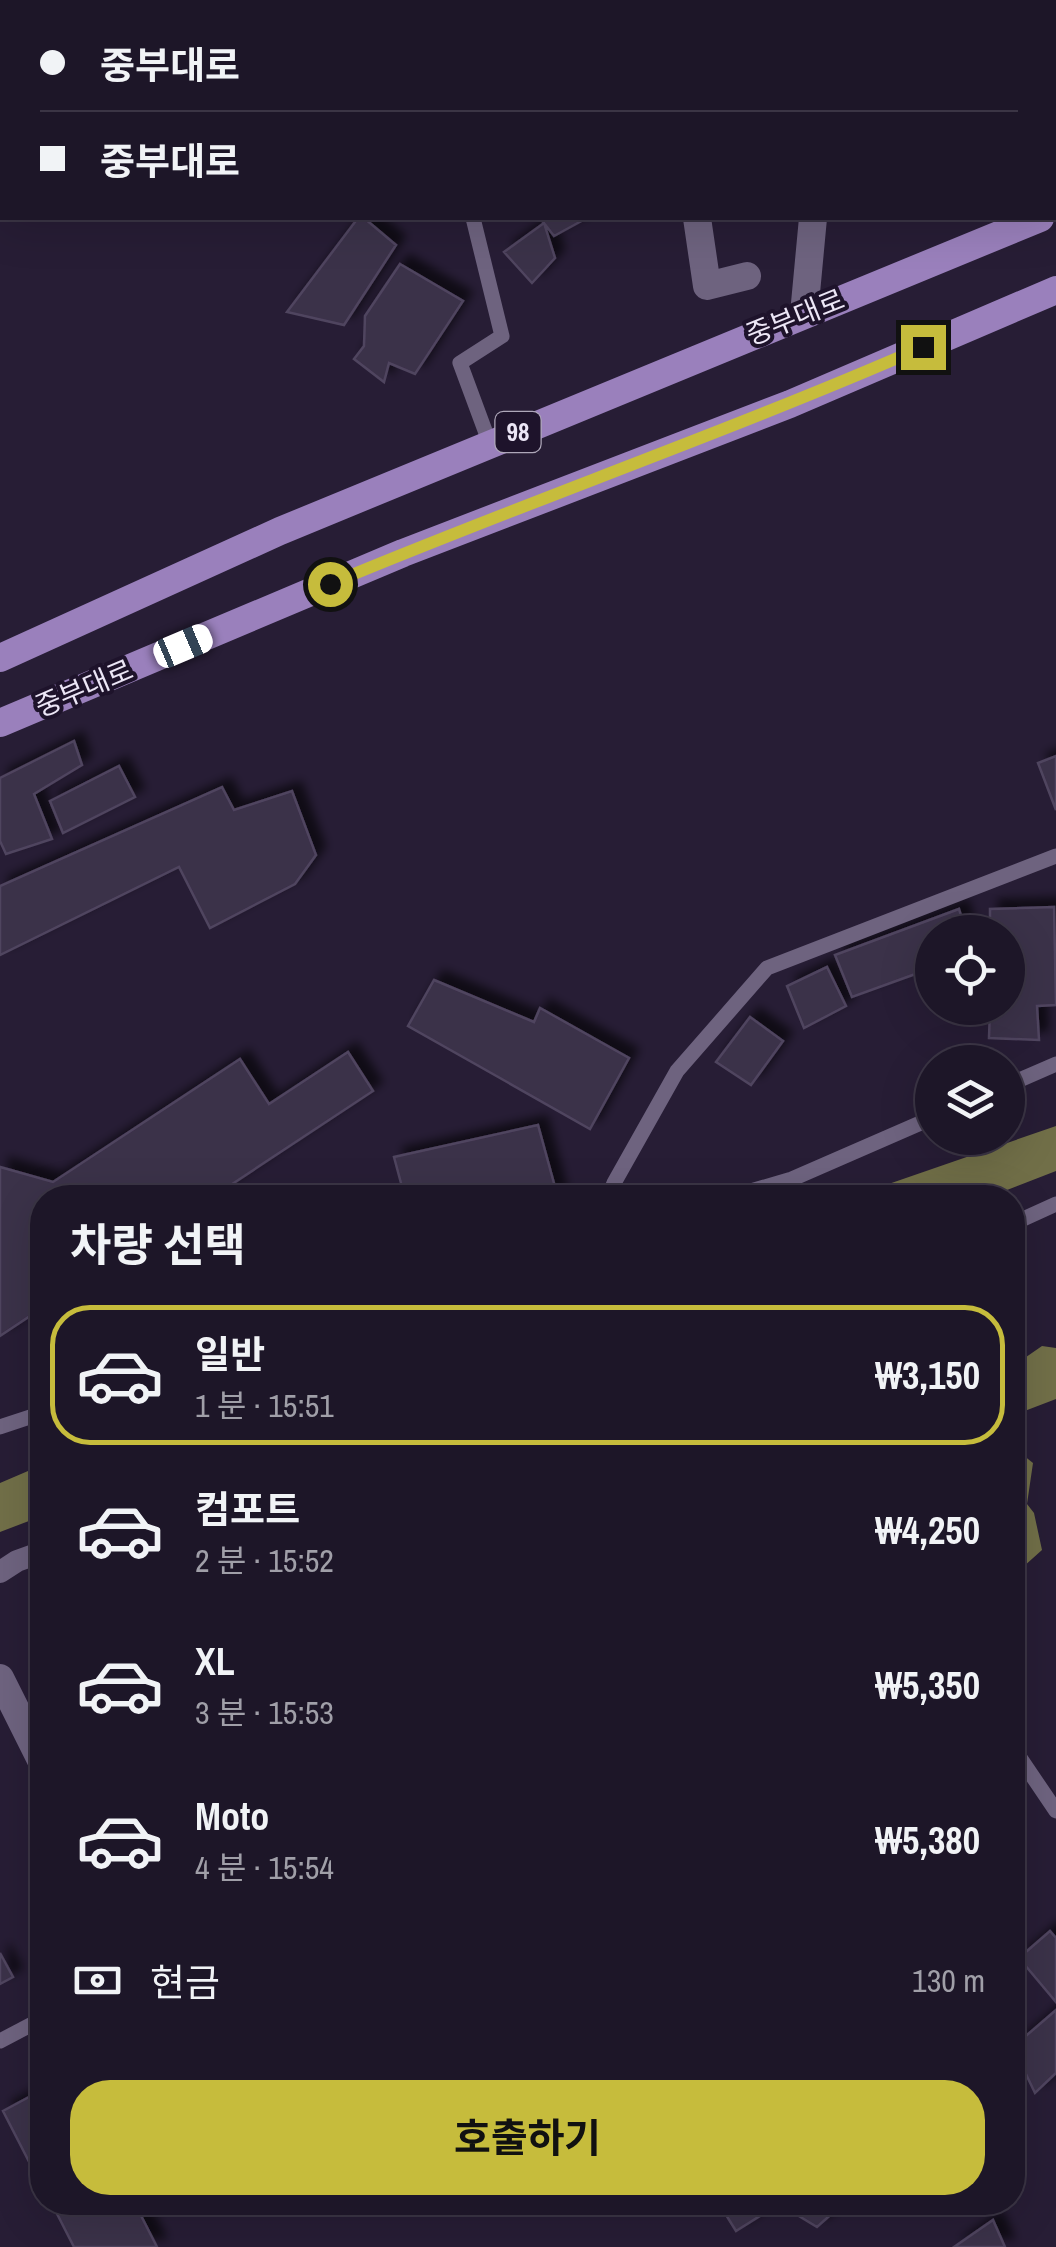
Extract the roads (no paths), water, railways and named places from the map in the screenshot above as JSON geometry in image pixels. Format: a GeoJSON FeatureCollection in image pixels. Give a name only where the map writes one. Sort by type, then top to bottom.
{"type":"FeatureCollection","features":[{"type":"Feature","properties":{"kind":"main road","name":"중부대로"},"geometry":{"type":"LineString","coordinates":[[0,658],[280,531],[1035,220]]}},
{"type":"Feature","properties":{"kind":"main road","name":"중부대로"},"geometry":{"type":"LineString","coordinates":[[0,723],[402,553],[790,404],[1056,290]]}},
{"type":"Feature","properties":{"kind":"street"},"geometry":{"type":"LineString","coordinates":[[697,220],[707,286],[747,276]]}},
{"type":"Feature","properties":{"kind":"street"},"geometry":{"type":"LineString","coordinates":[[804,314],[813,220]]}},
{"type":"Feature","properties":{"kind":"street"},"geometry":{"type":"LineString","coordinates":[[0,1572],[30,1556]]}},
{"type":"Feature","properties":{"kind":"street"},"geometry":{"type":"LineString","coordinates":[[0,1678],[30,1738]]}},
{"type":"Feature","properties":{"kind":"lane"},"geometry":{"type":"LineString","coordinates":[[473,220],[502,336],[460,363],[490,444]]}},
{"type":"Feature","properties":{"kind":"lane"},"geometry":{"type":"LineString","coordinates":[[613,1185],[676,1072],[767,968],[1056,856]]}},
{"type":"Feature","properties":{"kind":"lane"},"geometry":{"type":"LineString","coordinates":[[1025,1078],[1056,1064]]}},
{"type":"Feature","properties":{"kind":"lane"},"geometry":{"type":"LineString","coordinates":[[769,1185],[915,1125]]}},
{"type":"Feature","properties":{"kind":"lane"},"geometry":{"type":"LineString","coordinates":[[792,1178],[795,1185]]}},
{"type":"Feature","properties":{"kind":"lane"},"geometry":{"type":"LineString","coordinates":[[1025,1218],[1056,1204]]}},
{"type":"Feature","properties":{"kind":"lane"},"geometry":{"type":"LineString","coordinates":[[0,1427],[30,1417]]}},
{"type":"Feature","properties":{"kind":"lane"},"geometry":{"type":"LineString","coordinates":[[1025,1765],[1056,1811]]}},
{"type":"Feature","properties":{"kind":"lane"},"geometry":{"type":"LineString","coordinates":[[0,2041],[30,2025]]}}]}
